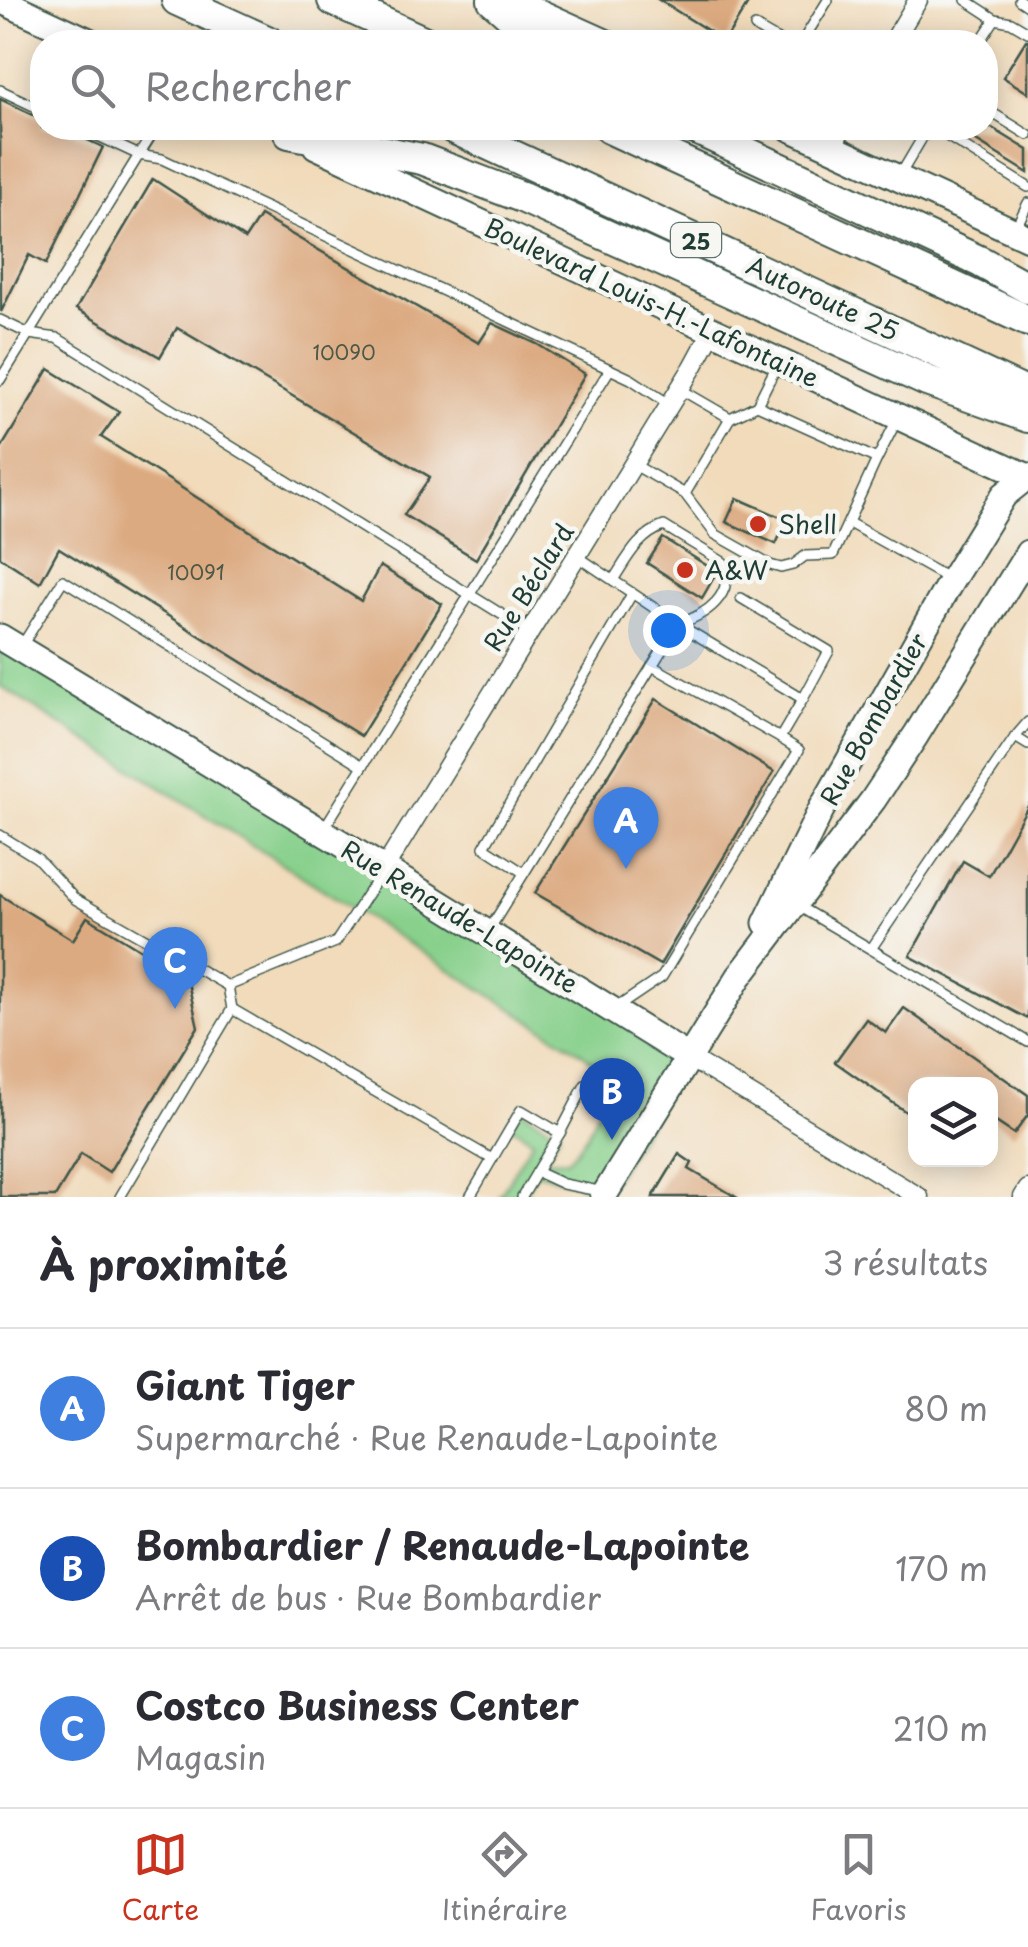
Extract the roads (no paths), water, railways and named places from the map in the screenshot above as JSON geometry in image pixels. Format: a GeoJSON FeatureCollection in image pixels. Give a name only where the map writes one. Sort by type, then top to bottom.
{"type":"FeatureCollection","features":[{"type":"Feature","properties":{"kind":"highway"},"geometry":{"type":"LineString","coordinates":[[177,0],[243,30]]}},
{"type":"Feature","properties":{"kind":"highway"},"geometry":{"type":"LineString","coordinates":[[333,0],[399,30]]}},
{"type":"Feature","properties":{"kind":"highway"},"geometry":{"type":"LineString","coordinates":[[493,0],[527,30]]}},
{"type":"Feature","properties":{"kind":"highway"},"geometry":{"type":"LineString","coordinates":[[330,140],[422,159],[506,190],[927,381],[1028,417]]}},
{"type":"Feature","properties":{"kind":"highway","name":"Autoroute 25"},"geometry":{"type":"LineString","coordinates":[[479,140],[1028,394]]}},
{"type":"Feature","properties":{"kind":"highway"},"geometry":{"type":"LineString","coordinates":[[635,140],[1028,321]]}},
{"type":"Feature","properties":{"kind":"highway"},"geometry":{"type":"LineString","coordinates":[[720,140],[982,262],[1028,288]]}},
{"type":"Feature","properties":{"kind":"street"},"geometry":{"type":"LineString","coordinates":[[0,0],[65,30]]}},
{"type":"Feature","properties":{"kind":"street"},"geometry":{"type":"LineString","coordinates":[[512,0],[578,30]]}},
{"type":"Feature","properties":{"kind":"street"},"geometry":{"type":"LineString","coordinates":[[900,30],[918,0]]}},
{"type":"Feature","properties":{"kind":"street","name":"Boulevard Louis-H.-Lafontaine"},"geometry":{"type":"LineString","coordinates":[[304,140],[1028,476]]}},
{"type":"Feature","properties":{"kind":"street"},"geometry":{"type":"LineString","coordinates":[[842,140],[899,178],[1021,235]]}},
{"type":"Feature","properties":{"kind":"street","name":"Rue Béclard"},"geometry":{"type":"LineString","coordinates":[[384,869],[713,330]]}},
{"type":"Feature","properties":{"kind":"street","name":"Rue Bombardier"},"geometry":{"type":"LineString","coordinates":[[739,977],[822,810],[951,581],[1004,495],[1028,476]]}},
{"type":"Feature","properties":{"kind":"street","name":"Rue Bombardier"},"geometry":{"type":"LineString","coordinates":[[605,1195],[739,977],[873,800],[1028,553]]}},
{"type":"Feature","properties":{"kind":"street","name":"Rue Renaude-Lapointe"},"geometry":{"type":"LineString","coordinates":[[10,643],[919,1197]]}},
{"type":"Feature","properties":{"kind":"street"},"geometry":{"type":"LineString","coordinates":[[1023,1197],[1028,1189]]}},
{"type":"Feature","properties":{"kind":"lane"},"geometry":{"type":"LineString","coordinates":[[809,30],[828,0]]}},
{"type":"Feature","properties":{"kind":"lane"},"geometry":{"type":"LineString","coordinates":[[966,0],[1028,32]]}},
{"type":"Feature","properties":{"kind":"lane"},"geometry":{"type":"LineString","coordinates":[[1019,0],[1028,6]]}},
{"type":"Feature","properties":{"kind":"lane"},"geometry":{"type":"LineString","coordinates":[[988,30],[995,18]]}},
{"type":"Feature","properties":{"kind":"lane"},"geometry":{"type":"LineString","coordinates":[[755,27],[760,30]]}},
{"type":"Feature","properties":{"kind":"lane"},"geometry":{"type":"LineString","coordinates":[[0,90],[30,104]]}},
{"type":"Feature","properties":{"kind":"lane"},"geometry":{"type":"LineString","coordinates":[[998,116],[1028,136]]}},
{"type":"Feature","properties":{"kind":"lane"},"geometry":{"type":"LineString","coordinates":[[107,140],[140,155],[162,159],[631,379],[730,418]]}},
{"type":"Feature","properties":{"kind":"lane"},"geometry":{"type":"LineString","coordinates":[[0,380],[149,140]]}},
{"type":"Feature","properties":{"kind":"lane"},"geometry":{"type":"LineString","coordinates":[[899,178],[923,140]]}},
{"type":"Feature","properties":{"kind":"lane"},"geometry":{"type":"LineString","coordinates":[[951,140],[1028,187]]}},
{"type":"Feature","properties":{"kind":"lane"},"geometry":{"type":"LineString","coordinates":[[1021,235],[1028,203]]}},
{"type":"Feature","properties":{"kind":"lane"},"geometry":{"type":"LineString","coordinates":[[0,320],[29,334],[57,338],[530,632]]}},
{"type":"Feature","properties":{"kind":"lane"},"geometry":{"type":"LineString","coordinates":[[685,494],[730,418],[757,405],[779,361]]}},
{"type":"Feature","properties":{"kind":"lane"},"geometry":{"type":"LineString","coordinates":[[322,832],[610,369]]}},
{"type":"Feature","properties":{"kind":"lane"},"geometry":{"type":"LineString","coordinates":[[757,405],[877,459]]}},
{"type":"Feature","properties":{"kind":"lane"},"geometry":{"type":"LineString","coordinates":[[633,464],[685,494],[714,534],[781,568],[806,556],[833,555],[899,415]]}},
{"type":"Feature","properties":{"kind":"lane"},"geometry":{"type":"LineString","coordinates":[[849,523],[951,581]]}},
{"type":"Feature","properties":{"kind":"lane"},"geometry":{"type":"LineString","coordinates":[[487,932],[678,624],[694,619],[714,604],[726,588],[727,572],[723,562],[664,526],[649,531],[613,580]]}},
{"type":"Feature","properties":{"kind":"lane"},"geometry":{"type":"LineString","coordinates":[[577,556],[678,624],[803,699]]}},
{"type":"Feature","properties":{"kind":"lane"},"geometry":{"type":"LineString","coordinates":[[10,643],[63,580],[363,766]]}},
{"type":"Feature","properties":{"kind":"lane"},"geometry":{"type":"LineString","coordinates":[[524,873],[484,847],[632,594]]}},
{"type":"Feature","properties":{"kind":"lane"},"geometry":{"type":"LineString","coordinates":[[740,598],[829,651],[780,738]]}},
{"type":"Feature","properties":{"kind":"lane"},"geometry":{"type":"LineString","coordinates":[[614,1010],[662,978],[799,750],[652,666]]}},
{"type":"Feature","properties":{"kind":"lane"},"geometry":{"type":"LineString","coordinates":[[871,949],[1028,722]]}},
{"type":"Feature","properties":{"kind":"lane"},"geometry":{"type":"LineString","coordinates":[[1014,738],[1028,745]]}},
{"type":"Feature","properties":{"kind":"lane"},"geometry":{"type":"LineString","coordinates":[[0,835],[36,858],[75,899],[228,986]]}},
{"type":"Feature","properties":{"kind":"lane"},"geometry":{"type":"LineString","coordinates":[[228,986],[336,942],[384,869]]}},
{"type":"Feature","properties":{"kind":"lane"},"geometry":{"type":"LineString","coordinates":[[795,904],[1028,1042]]}},
{"type":"Feature","properties":{"kind":"lane"},"geometry":{"type":"LineString","coordinates":[[120,1197],[232,1009],[228,986]]}},
{"type":"Feature","properties":{"kind":"lane"},"geometry":{"type":"LineString","coordinates":[[232,1009],[492,1158]]}},
{"type":"Feature","properties":{"kind":"lane"},"geometry":{"type":"LineString","coordinates":[[526,1195],[585,1084]]}},
{"type":"Feature","properties":{"kind":"lane"},"geometry":{"type":"LineString","coordinates":[[470,1197],[521,1110],[560,1134]]}},
{"type":"Feature","properties":{"kind":"lane"},"geometry":{"type":"LineString","coordinates":[[537,1172],[605,1195]]}},
{"type":"Feature","properties":{"kind":"place","name":"Shell"},"geometry":{"type":"Point","coordinates":[758,524]}},
{"type":"Feature","properties":{"kind":"place","name":"A&W"},"geometry":{"type":"Point","coordinates":[685,570]}},
{"type":"Feature","properties":{"kind":"place","name":"Giant Tiger"},"geometry":{"type":"Point","coordinates":[626,869]}},
{"type":"Feature","properties":{"kind":"place","name":"Costco Business Center"},"geometry":{"type":"Point","coordinates":[175,1009]}},
{"type":"Feature","properties":{"kind":"place","name":"Bombardier / Renaude-Lapointe"},"geometry":{"type":"Point","coordinates":[612,1140]}}]}
